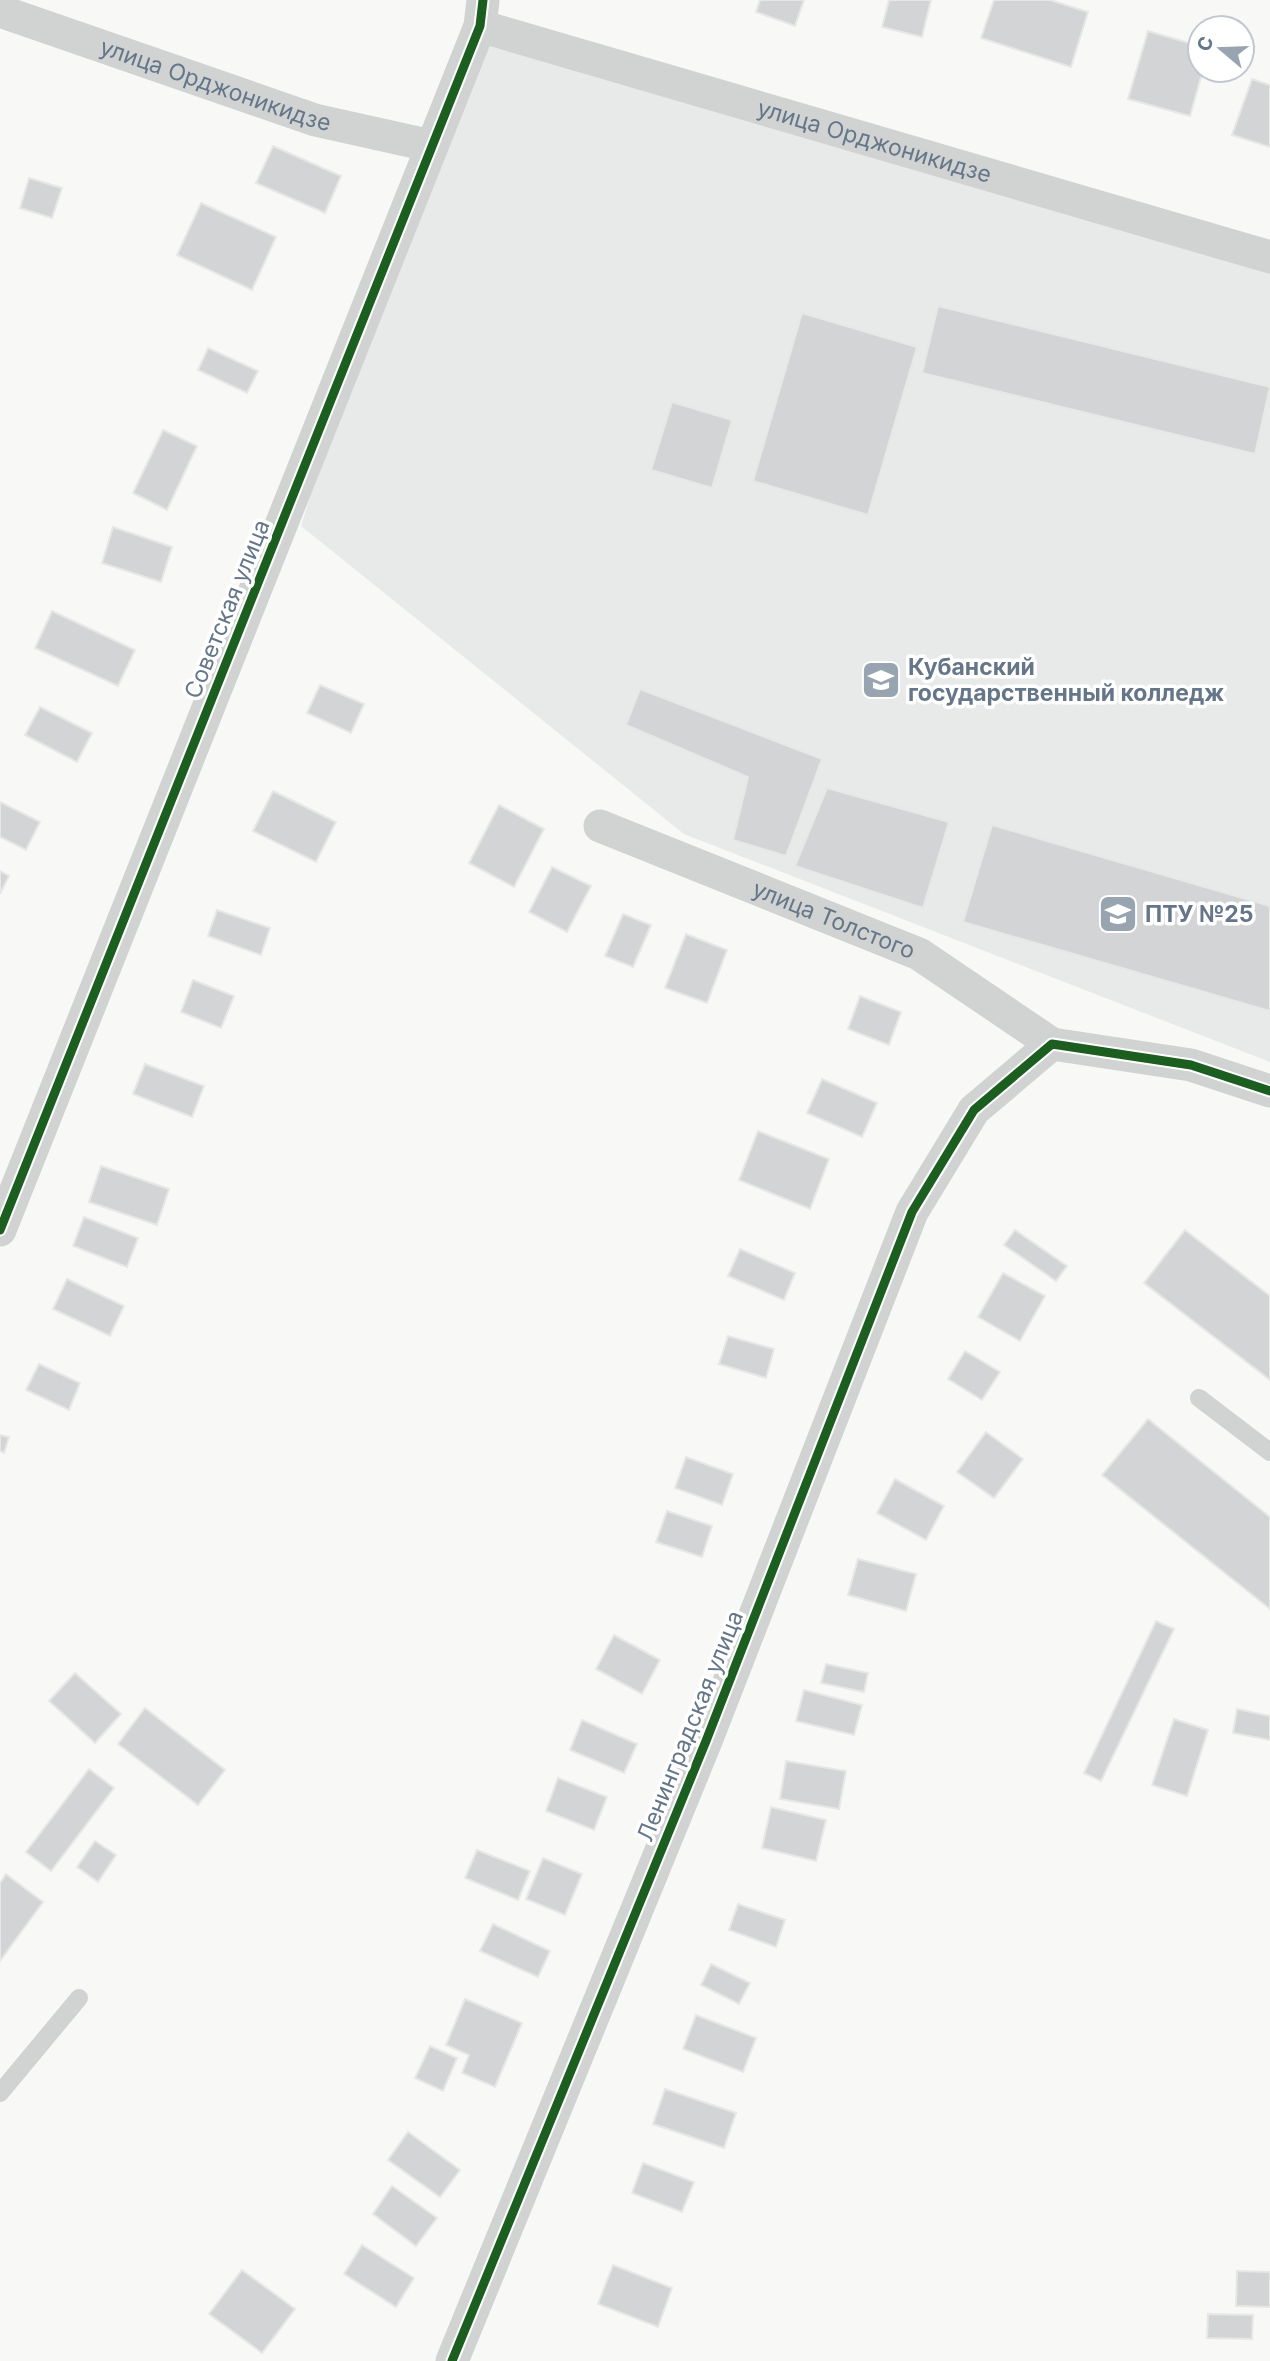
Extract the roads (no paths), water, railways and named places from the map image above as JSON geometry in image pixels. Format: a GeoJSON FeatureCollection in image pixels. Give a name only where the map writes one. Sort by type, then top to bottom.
{"type":"FeatureCollection","features":[{"type":"Feature","properties":{"kind":"street","name":"улица Орджоникидзе"},"geometry":{"type":"LineString","coordinates":[[0,11],[315,120],[432,146]]}},
{"type":"Feature","properties":{"kind":"street","name":"улица Орджоникидзе"},"geometry":{"type":"LineString","coordinates":[[482,13],[1270,257]]}},
{"type":"Feature","properties":{"kind":"street","name":"Советская улица"},"geometry":{"type":"LineString","coordinates":[[0,1230],[432,146],[482,13]]}},
{"type":"Feature","properties":{"kind":"street","name":"улица Толстого"},"geometry":{"type":"LineString","coordinates":[[600,825],[919,954],[1052,1044],[1191,1065],[1270,1091]]}},
{"type":"Feature","properties":{"kind":"street","name":"Ленинградская улица"},"geometry":{"type":"LineString","coordinates":[[452,2361],[706,1741],[912,1212],[974,1110],[1052,1044]]}},
{"type":"Feature","properties":{"kind":"lane"},"geometry":{"type":"LineString","coordinates":[[1199,1398],[1270,1452]]}},
{"type":"Feature","properties":{"kind":"lane"},"geometry":{"type":"LineString","coordinates":[[0,2093],[79,1998]]}},
{"type":"Feature","properties":{"kind":"place","name":"Кубанский государственный колледж"},"geometry":{"type":"Point","coordinates":[881,680]}},
{"type":"Feature","properties":{"kind":"place","name":"ПТУ №25"},"geometry":{"type":"Point","coordinates":[1118,914]}}]}
